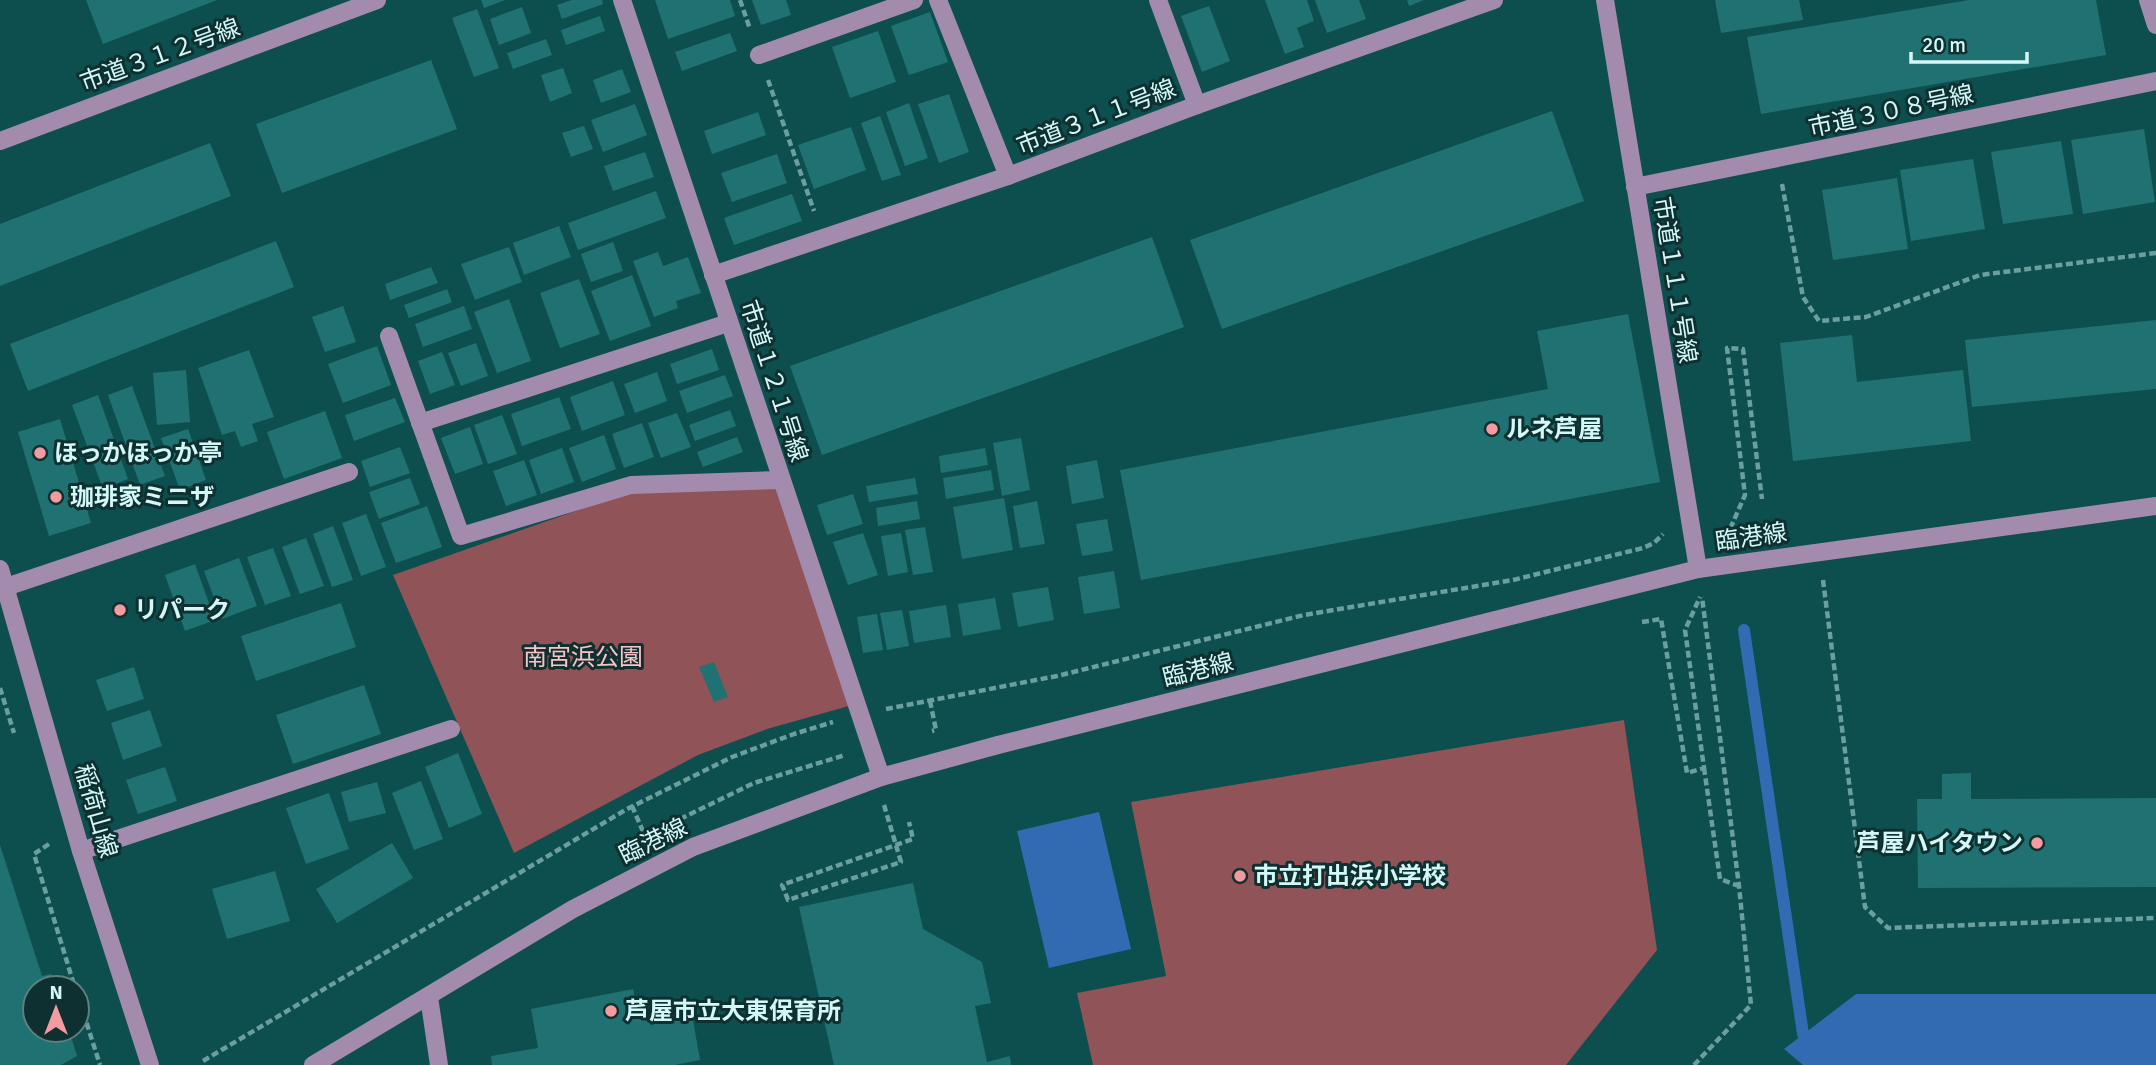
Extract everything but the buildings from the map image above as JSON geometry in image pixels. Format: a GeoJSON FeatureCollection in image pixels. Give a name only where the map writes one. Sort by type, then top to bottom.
{"type":"FeatureCollection","features":[{"type":"Feature","properties":{"kind":"street","name":"市道３１２号線"},"geometry":{"type":"LineString","coordinates":[[0,141],[377,0]]}},
{"type":"Feature","properties":{"kind":"street","name":"市道１２１号線"},"geometry":{"type":"LineString","coordinates":[[622,0],[881,777]]}},
{"type":"Feature","properties":{"kind":"street"},"geometry":{"type":"LineString","coordinates":[[759,55],[914,0]]}},
{"type":"Feature","properties":{"kind":"street"},"geometry":{"type":"LineString","coordinates":[[938,0],[1008,176]]}},
{"type":"Feature","properties":{"kind":"street"},"geometry":{"type":"LineString","coordinates":[[1158,0],[1197,105]]}},
{"type":"Feature","properties":{"kind":"street","name":"市道３１１号線"},"geometry":{"type":"LineString","coordinates":[[713,275],[1008,176],[1197,105],[1494,0]]}},
{"type":"Feature","properties":{"kind":"street","name":"市道１１１号線"},"geometry":{"type":"LineString","coordinates":[[1605,0],[1698,569]]}},
{"type":"Feature","properties":{"kind":"street"},"geometry":{"type":"LineString","coordinates":[[2148,0],[2156,25]]}},
{"type":"Feature","properties":{"kind":"street","name":"市道３０８号線"},"geometry":{"type":"LineString","coordinates":[[1635,187],[2156,82]]}},
{"type":"Feature","properties":{"kind":"street"},"geometry":{"type":"LineString","coordinates":[[420,423],[728,323]]}},
{"type":"Feature","properties":{"kind":"street"},"geometry":{"type":"LineString","coordinates":[[389,336],[461,536],[631,485],[780,480]]}},
{"type":"Feature","properties":{"kind":"street"},"geometry":{"type":"LineString","coordinates":[[6,587],[349,472]]}},
{"type":"Feature","properties":{"kind":"street","name":"臨港線"},"geometry":{"type":"LineString","coordinates":[[313,1065],[573,909],[693,847],[881,777],[1698,569],[2156,506]]}},
{"type":"Feature","properties":{"kind":"street","name":"稲荷山線"},"geometry":{"type":"LineString","coordinates":[[0,569],[81,851],[150,1065]]}},
{"type":"Feature","properties":{"kind":"street"},"geometry":{"type":"LineString","coordinates":[[81,851],[451,729]]}},
{"type":"Feature","properties":{"kind":"street"},"geometry":{"type":"LineString","coordinates":[[429,997],[439,1065]]}},
{"type":"Feature","properties":{"kind":"path"},"geometry":{"type":"LineString","coordinates":[[740,0],[823,236]]}},
{"type":"Feature","properties":{"kind":"path"},"geometry":{"type":"LineString","coordinates":[[1777,159],[1803,297],[1819,321],[1866,317],[1980,275],[2156,253]]}},
{"type":"Feature","properties":{"kind":"path"},"geometry":{"type":"LineString","coordinates":[[1745,495],[1727,348],[1743,349],[1762,499]]}},
{"type":"Feature","properties":{"kind":"path"},"geometry":{"type":"LineString","coordinates":[[1819,552],[1865,907],[1888,929],[2156,918]]}},
{"type":"Feature","properties":{"kind":"path"},"geometry":{"type":"LineString","coordinates":[[1694,1065],[1751,1005],[1739,886],[1698,569]]}},
{"type":"Feature","properties":{"kind":"path"},"geometry":{"type":"LineString","coordinates":[[1642,622],[1661,619],[1686,772],[1704,768]]}},
{"type":"Feature","properties":{"kind":"path"},"geometry":{"type":"LineString","coordinates":[[1685,630],[1720,879],[1739,886]]}},
{"type":"Feature","properties":{"kind":"path"},"geometry":{"type":"LineString","coordinates":[[0,688],[17,740]]}},
{"type":"Feature","properties":{"kind":"path"},"geometry":{"type":"LineString","coordinates":[[930,701],[936,730]]}},
{"type":"Feature","properties":{"kind":"path"},"geometry":{"type":"LineString","coordinates":[[632,806],[645,835]]}},
{"type":"Feature","properties":{"kind":"path"},"geometry":{"type":"LineString","coordinates":[[891,846],[913,839],[909,821]]}},
{"type":"Feature","properties":{"kind":"path"},"geometry":{"type":"LineString","coordinates":[[46,832],[50,846],[34,854],[71,974]]}},
{"type":"Feature","properties":{"kind":"path"},"geometry":{"type":"LineString","coordinates":[[91,1037],[100,1065]]}},
{"type":"Feature","properties":{"kind":"green space","name":"南宮浜公園"},"geometry":{"type":"Polygon","coordinates":[[[775,487],[849,706],[767,729],[698,755],[514,853],[393,575],[630,492],[775,487]]]}},
{"type":"Feature","properties":{"kind":"green space"},"geometry":{"type":"Polygon","coordinates":[[[1624,720],[1657,950],[1566,1065],[1093,1065],[1077,993],[1166,976],[1131,802],[1624,720]]]}},
{"type":"Feature","properties":{"kind":"water"},"geometry":{"type":"Polygon","coordinates":[[[1099,812],[1131,949],[1049,968],[1017,831],[1099,812]]]}},
{"type":"Feature","properties":{"kind":"water"},"geometry":{"type":"Polygon","coordinates":[[[1856,994],[2156,994],[2156,1065],[1803,1065],[1784,1049],[1856,994]]]}},
{"type":"Feature","properties":{"kind":"waterway"},"geometry":{"type":"LineString","coordinates":[[1744,630],[1803,1034]]}},
{"type":"Feature","properties":{"kind":"place","name":"ルネ芦屋"},"geometry":{"type":"Point","coordinates":[1492,429]}},
{"type":"Feature","properties":{"kind":"place","name":"ほっかほっか亭"},"geometry":{"type":"Point","coordinates":[40,453]}},
{"type":"Feature","properties":{"kind":"place","name":"珈琲家ミニザ"},"geometry":{"type":"Point","coordinates":[56,497]}},
{"type":"Feature","properties":{"kind":"place","name":"リパーク"},"geometry":{"type":"Point","coordinates":[120,610]}},
{"type":"Feature","properties":{"kind":"place","name":"芦屋ハイタウン"},"geometry":{"type":"Point","coordinates":[2037,843]}},
{"type":"Feature","properties":{"kind":"place","name":"市立打出浜小学校"},"geometry":{"type":"Point","coordinates":[1240,876]}},
{"type":"Feature","properties":{"kind":"place","name":"芦屋市立大東保育所"},"geometry":{"type":"Point","coordinates":[611,1011]}}]}
